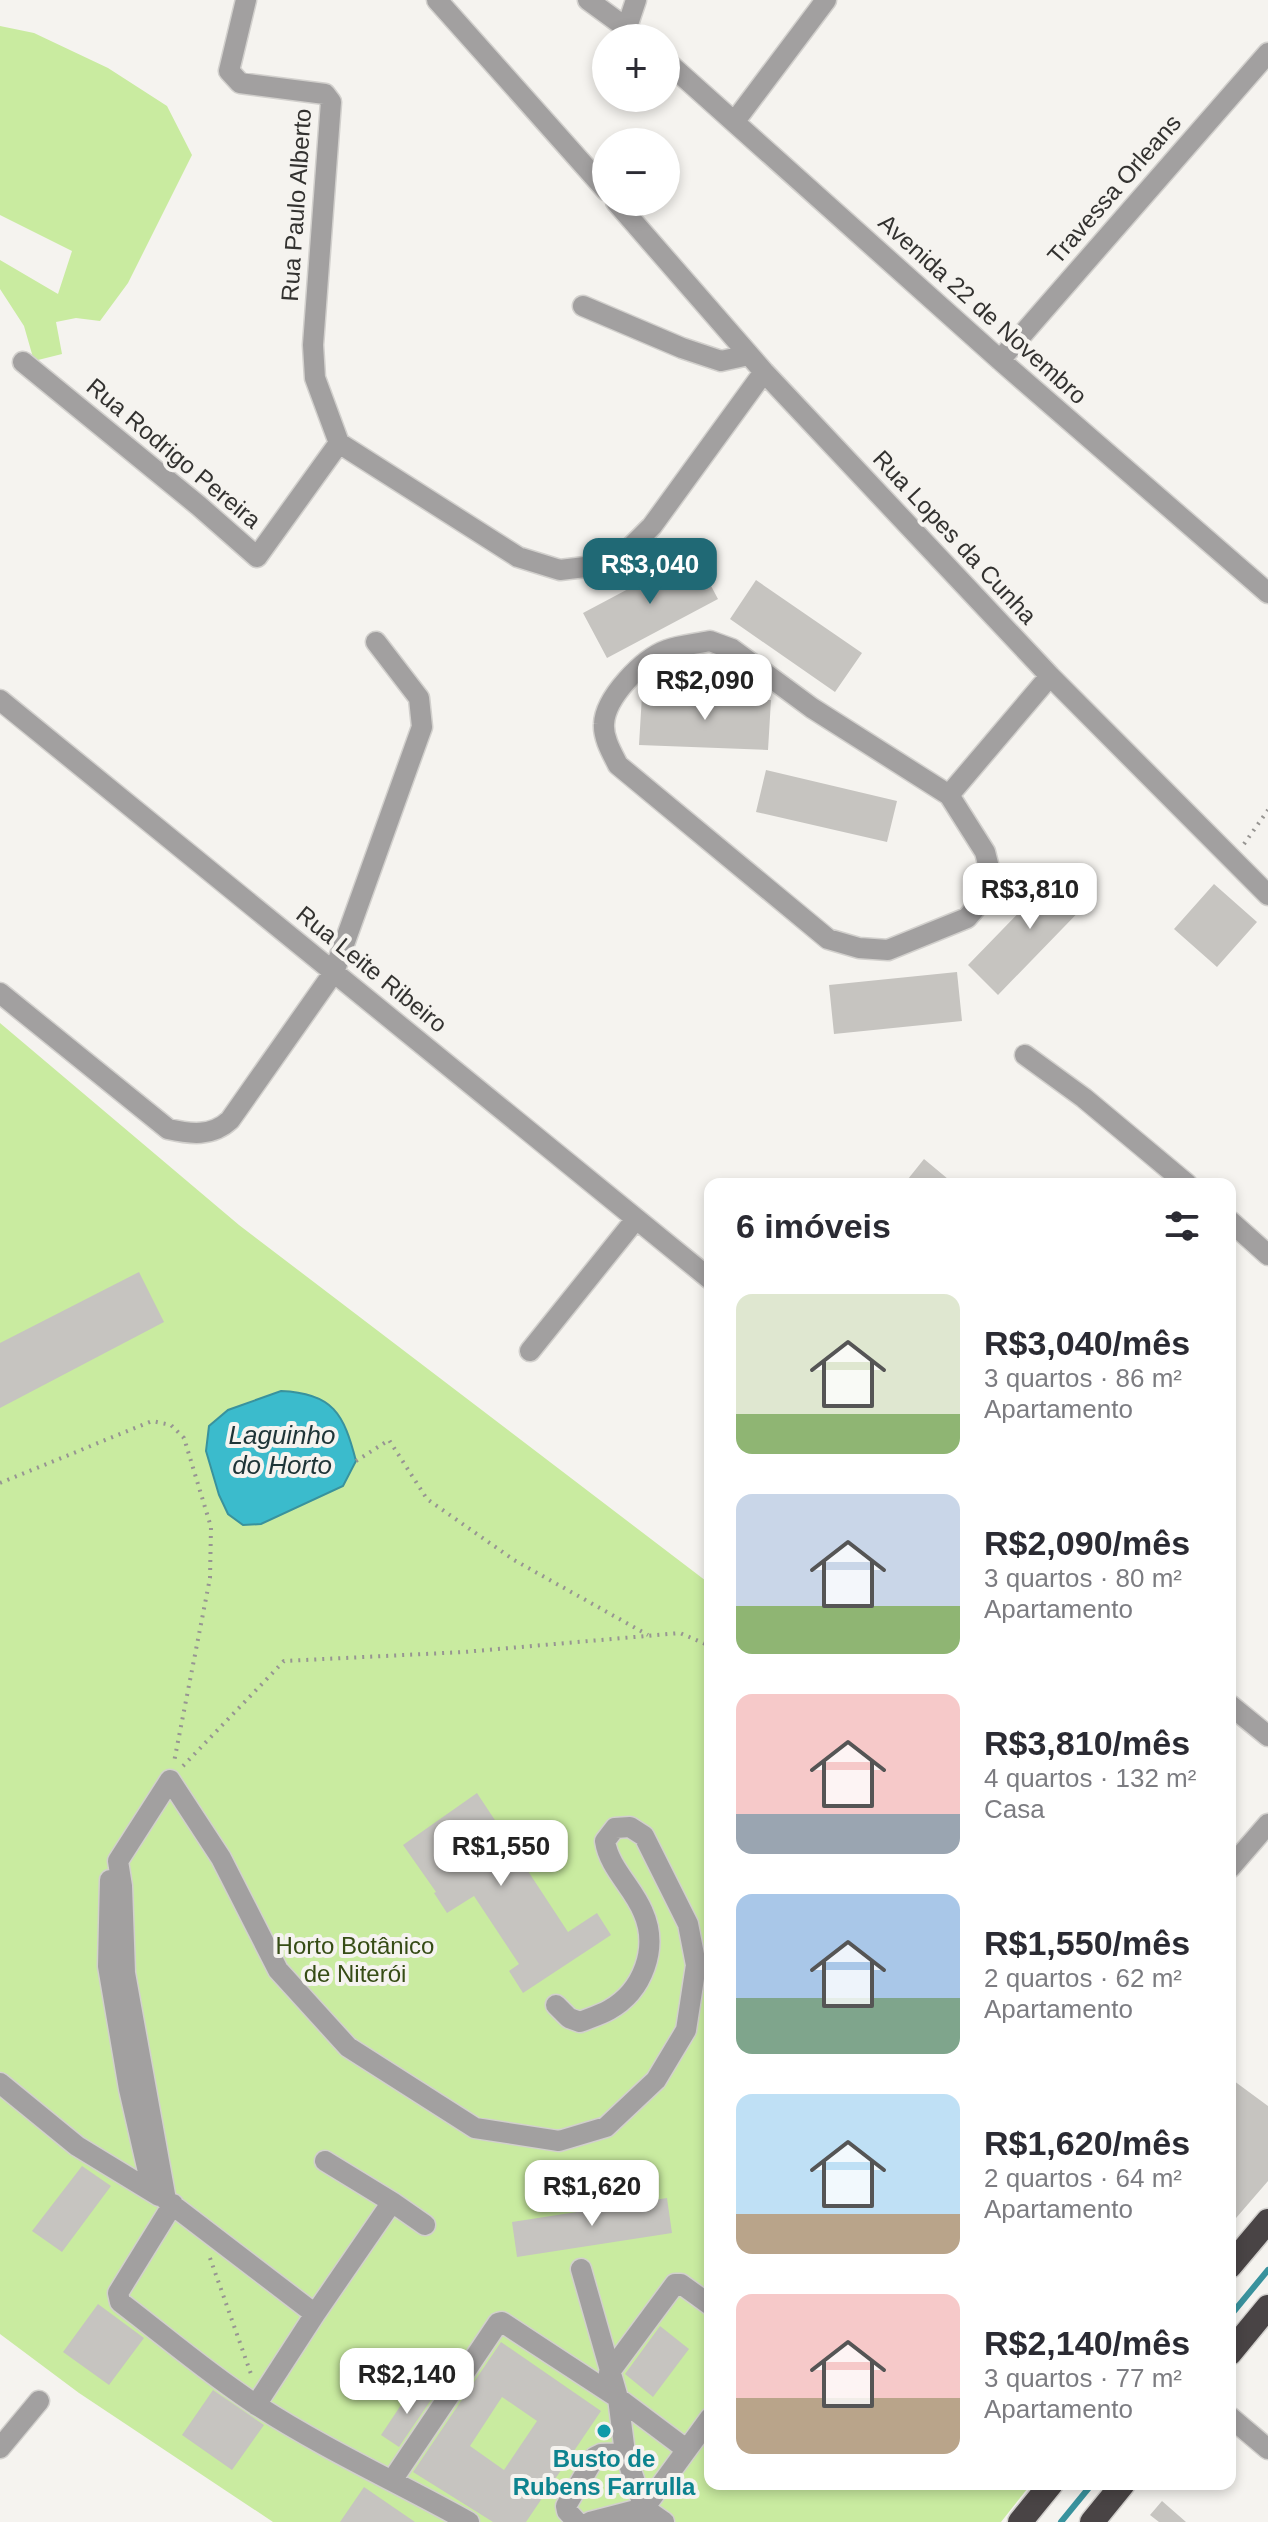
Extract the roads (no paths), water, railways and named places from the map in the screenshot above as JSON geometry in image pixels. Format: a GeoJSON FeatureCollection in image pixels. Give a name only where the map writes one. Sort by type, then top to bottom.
{"type":"FeatureCollection","features":[{"type":"Feature","properties":{"kind":"highway"},"geometry":{"type":"LineString","coordinates":[[1236,2259],[1268,2221]]}},
{"type":"Feature","properties":{"kind":"highway"},"geometry":{"type":"LineString","coordinates":[[1236,2346],[1268,2307]]}},
{"type":"Feature","properties":{"kind":"highway"},"geometry":{"type":"LineString","coordinates":[[1020,2522],[1046,2490]]}},
{"type":"Feature","properties":{"kind":"highway"},"geometry":{"type":"LineString","coordinates":[[1092,2522],[1118,2490]]}},
{"type":"Feature","properties":{"kind":"street","name":"Rua Paulo Alberto"},"geometry":{"type":"LineString","coordinates":[[246,0],[229,71],[231,76],[240,83],[325,94],[331,102],[313,345],[315,378],[339,443]]}},
{"type":"Feature","properties":{"kind":"street"},"geometry":{"type":"LineString","coordinates":[[437,0],[592,174]]}},
{"type":"Feature","properties":{"kind":"street"},"geometry":{"type":"LineString","coordinates":[[588,0],[622,24]]}},
{"type":"Feature","properties":{"kind":"street"},"geometry":{"type":"LineString","coordinates":[[634,24],[636,0]]}},
{"type":"Feature","properties":{"kind":"street"},"geometry":{"type":"LineString","coordinates":[[735,121],[826,0]]}},
{"type":"Feature","properties":{"kind":"street","name":"Travessa Orleans"},"geometry":{"type":"LineString","coordinates":[[1000,360],[1268,53]]}},
{"type":"Feature","properties":{"kind":"street","name":"Avenida 22 de Novembro"},"geometry":{"type":"LineString","coordinates":[[680,73],[1000,360],[1268,593]]}},
{"type":"Feature","properties":{"kind":"street","name":"Rua Lopes da Cunha"},"geometry":{"type":"LineString","coordinates":[[628,216],[764,372],[1050,676],[1268,895]]}},
{"type":"Feature","properties":{"kind":"street"},"geometry":{"type":"LineString","coordinates":[[583,306],[721,361],[749,355]]}},
{"type":"Feature","properties":{"kind":"street","name":"Rua Rodrigo Pereira"},"geometry":{"type":"LineString","coordinates":[[23,362],[257,557],[339,443]]}},
{"type":"Feature","properties":{"kind":"street"},"geometry":{"type":"LineString","coordinates":[[339,443],[518,557],[560,570],[602,565],[629,549],[652,526],[764,372]]}},
{"type":"Feature","properties":{"kind":"street"},"geometry":{"type":"LineString","coordinates":[[710,641],[732,649],[812,708],[949,795],[985,852],[991,876],[985,897],[967,918],[954,924],[888,950],[859,948],[828,939],[618,765],[608,745],[603,723],[616,693],[653,657],[667,650],[710,641]]}},
{"type":"Feature","properties":{"kind":"street"},"geometry":{"type":"LineString","coordinates":[[0,993],[168,1129],[191,1134],[212,1131],[230,1120],[334,972],[422,727],[419,698],[376,642]]}},
{"type":"Feature","properties":{"kind":"street"},"geometry":{"type":"LineString","coordinates":[[949,795],[1050,676]]}},
{"type":"Feature","properties":{"kind":"street","name":"Rua Leite Ribeiro"},"geometry":{"type":"LineString","coordinates":[[0,700],[704,1274]]}},
{"type":"Feature","properties":{"kind":"street"},"geometry":{"type":"LineString","coordinates":[[1025,1055],[1084,1098],[1180,1178]]}},
{"type":"Feature","properties":{"kind":"street"},"geometry":{"type":"LineString","coordinates":[[530,1351],[636,1219]]}},
{"type":"Feature","properties":{"kind":"street"},"geometry":{"type":"LineString","coordinates":[[1236,1226],[1268,1255]]}},
{"type":"Feature","properties":{"kind":"street"},"geometry":{"type":"LineString","coordinates":[[1236,1710],[1268,1736]]}},
{"type":"Feature","properties":{"kind":"street"},"geometry":{"type":"LineString","coordinates":[[469,2522],[393,2479],[344,2458],[258,2402],[120,2302],[118,2293],[164,2198],[129,2089],[108,1966],[109,1886],[118,1861],[170,1780],[221,1858],[278,1970],[348,2047],[475,2128],[559,2141],[606,2127],[656,2080],[686,2030],[696,1965],[688,1924],[644,1836],[630,1827],[615,1828],[605,1841],[607,1854],[644,1913],[651,1953],[635,1987],[611,2009],[580,2022],[569,2018],[556,2005]]}},
{"type":"Feature","properties":{"kind":"street"},"geometry":{"type":"LineString","coordinates":[[1236,1861],[1268,1824]]}},
{"type":"Feature","properties":{"kind":"street"},"geometry":{"type":"LineString","coordinates":[[0,2083],[77,2146],[164,2198],[315,2314]]}},
{"type":"Feature","properties":{"kind":"street"},"geometry":{"type":"LineString","coordinates":[[325,2161],[425,2225]]}},
{"type":"Feature","properties":{"kind":"street"},"geometry":{"type":"LineString","coordinates":[[258,2402],[392,2202]]}},
{"type":"Feature","properties":{"kind":"street"},"geometry":{"type":"LineString","coordinates":[[581,2269],[618,2398],[625,2453],[639,2515]]}},
{"type":"Feature","properties":{"kind":"street"},"geometry":{"type":"LineString","coordinates":[[609,2373],[675,2284],[681,2284],[704,2301]]}},
{"type":"Feature","properties":{"kind":"street"},"geometry":{"type":"LineString","coordinates":[[393,2479],[498,2323],[502,2322],[618,2398],[686,2449]]}},
{"type":"Feature","properties":{"kind":"street"},"geometry":{"type":"LineString","coordinates":[[0,2448],[39,2401]]}},
{"type":"Feature","properties":{"kind":"street"},"geometry":{"type":"LineString","coordinates":[[1236,2422],[1268,2449]]}},
{"type":"Feature","properties":{"kind":"street"},"geometry":{"type":"LineString","coordinates":[[639,2515],[704,2426]]}},
{"type":"Feature","properties":{"kind":"street"},"geometry":{"type":"LineString","coordinates":[[577,2522],[566,2506],[595,2457],[625,2453]]}},
{"type":"Feature","properties":{"kind":"street"},"geometry":{"type":"LineString","coordinates":[[590,2522],[639,2515],[664,2522]]}},
{"type":"Feature","properties":{"kind":"water","name":"Laguinho do Horto"},"geometry":{"type":"Polygon","coordinates":[[[281,1391],[313,1396],[334,1409],[347,1431],[356,1461],[343,1486],[261,1524],[243,1525],[228,1514],[219,1495],[206,1451],[209,1426],[228,1410],[281,1391]]]}},
{"type":"Feature","properties":{"kind":"waterway"},"geometry":{"type":"LineString","coordinates":[[1236,2309],[1268,2270]]}},
{"type":"Feature","properties":{"kind":"waterway"},"geometry":{"type":"LineString","coordinates":[[1061,2522],[1087,2490]]}},
{"type":"Feature","properties":{"kind":"place","name":"Busto de Rubens Farrulla"},"geometry":{"type":"Point","coordinates":[604,2431]}},
{"type":"Feature","properties":{"kind":"park label","name":"Horto Botânico de Niterói"},"geometry":{"type":"Point","coordinates":[355,1959]}}]}
